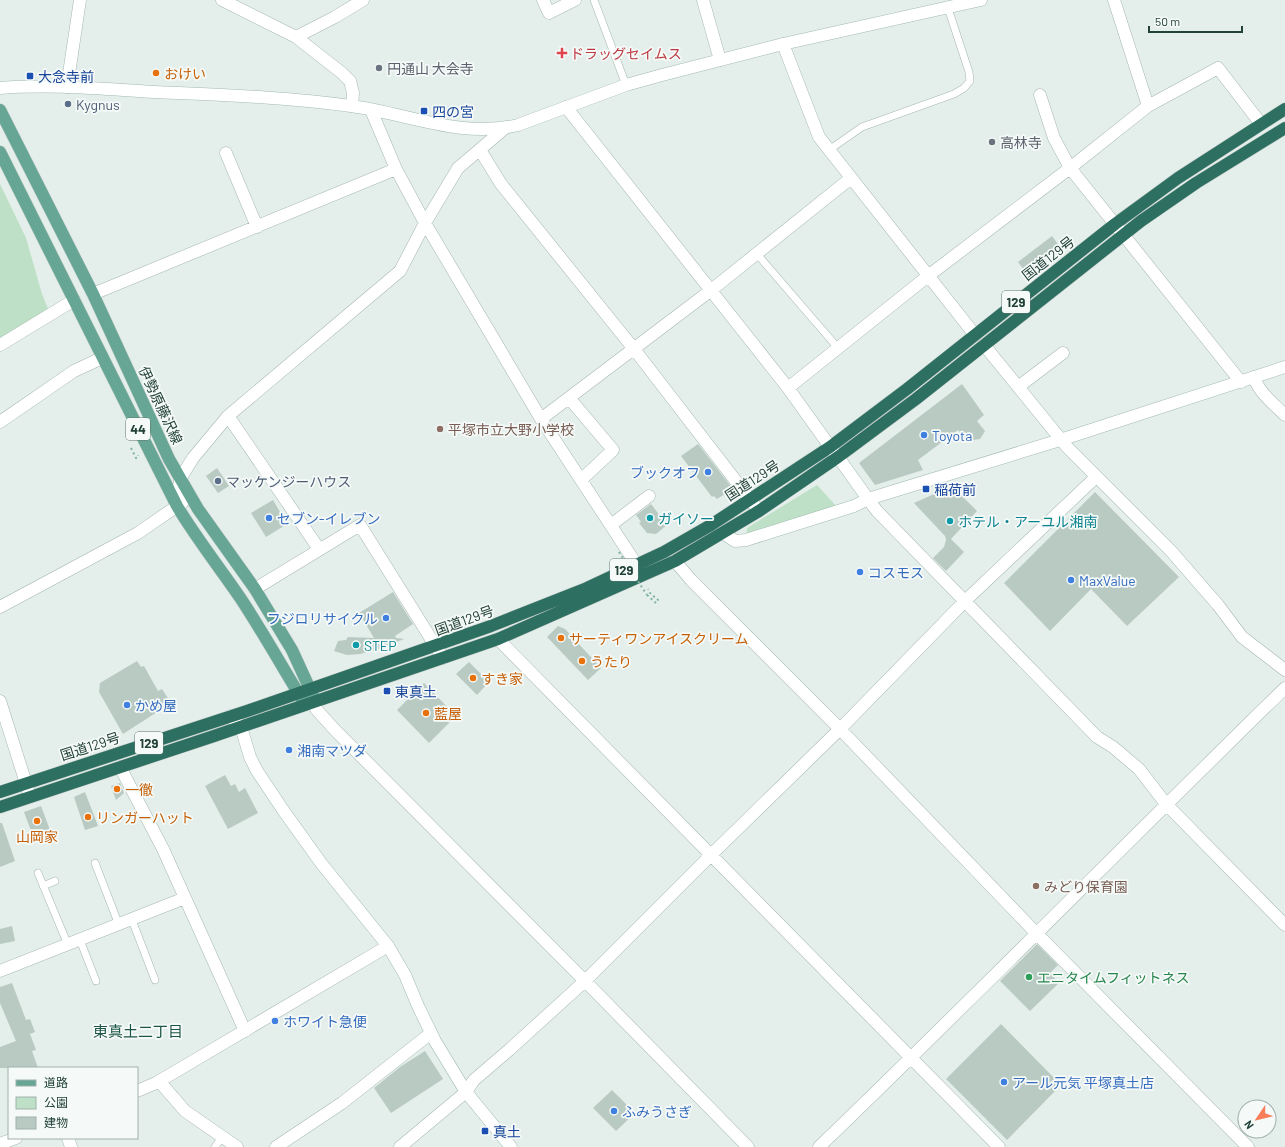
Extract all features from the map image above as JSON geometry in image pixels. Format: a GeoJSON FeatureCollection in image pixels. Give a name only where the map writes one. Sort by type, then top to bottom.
{"type":"FeatureCollection","features":[{"type":"Feature","properties":{"kind":"highway","name":"国道129号"},"geometry":{"type":"LineString","coordinates":[[0,792],[437,646],[587,588],[664,552],[705,529],[830,447],[1115,224],[1178,178],[1285,109]]}},
{"type":"Feature","properties":{"kind":"highway","name":"国道129号"},"geometry":{"type":"LineString","coordinates":[[0,807],[312,705],[498,639],[675,561],[758,511],[838,457],[1124,235],[1196,183],[1285,128]]}},
{"type":"Feature","properties":{"kind":"main road","name":"伊勢原藤沢線"},"geometry":{"type":"LineString","coordinates":[[0,110],[93,294],[169,459],[198,509],[255,589],[292,650],[310,689],[312,705]]}},
{"type":"Feature","properties":{"kind":"main road","name":"44"},"geometry":{"type":"LineString","coordinates":[[0,152],[177,506],[240,598],[274,651],[298,693],[312,705]]}},
{"type":"Feature","properties":{"kind":"street"},"geometry":{"type":"LineString","coordinates":[[67,87],[80,0]]}},
{"type":"Feature","properties":{"kind":"street"},"geometry":{"type":"LineString","coordinates":[[222,0],[296,37],[342,73],[350,81],[353,93],[352,106]]}},
{"type":"Feature","properties":{"kind":"street"},"geometry":{"type":"LineString","coordinates":[[296,37],[335,17],[363,0]]}},
{"type":"Feature","properties":{"kind":"street"},"geometry":{"type":"LineString","coordinates":[[543,0],[549,13],[575,0]]}},
{"type":"Feature","properties":{"kind":"street"},"geometry":{"type":"LineString","coordinates":[[702,0],[720,60]]}},
{"type":"Feature","properties":{"kind":"street"},"geometry":{"type":"LineString","coordinates":[[0,88],[67,87],[246,97],[352,106],[458,128],[505,128],[518,125],[626,85],[783,44],[981,0]]}},
{"type":"Feature","properties":{"kind":"street"},"geometry":{"type":"LineString","coordinates":[[1114,0],[1148,106]]}},
{"type":"Feature","properties":{"kind":"street"},"geometry":{"type":"LineString","coordinates":[[783,44],[819,137],[975,335]]}},
{"type":"Feature","properties":{"kind":"street"},"geometry":{"type":"LineString","coordinates":[[788,388],[928,276],[1070,168],[1148,106],[1218,68],[1261,124]]}},
{"type":"Feature","properties":{"kind":"street"},"geometry":{"type":"LineString","coordinates":[[1040,95],[1054,138],[1070,168],[1241,382]]}},
{"type":"Feature","properties":{"kind":"street"},"geometry":{"type":"LineString","coordinates":[[566,107],[788,388],[877,511],[1097,737],[1113,747],[1139,769],[1166,804],[1285,924]]}},
{"type":"Feature","properties":{"kind":"street"},"geometry":{"type":"LineString","coordinates":[[371,110],[396,169],[425,223],[541,419],[644,575]]}},
{"type":"Feature","properties":{"kind":"street"},"geometry":{"type":"LineString","coordinates":[[177,506],[180,479],[193,458],[228,416],[400,271],[425,223],[458,168],[505,128]]}},
{"type":"Feature","properties":{"kind":"street"},"geometry":{"type":"LineString","coordinates":[[480,150],[502,184],[634,349],[758,511]]}},
{"type":"Feature","properties":{"kind":"street"},"geometry":{"type":"LineString","coordinates":[[226,153],[257,227]]}},
{"type":"Feature","properties":{"kind":"street"},"geometry":{"type":"LineString","coordinates":[[93,294],[396,169]]}},
{"type":"Feature","properties":{"kind":"street"},"geometry":{"type":"LineString","coordinates":[[541,419],[710,291],[851,178]]}},
{"type":"Feature","properties":{"kind":"street"},"geometry":{"type":"LineString","coordinates":[[0,345],[74,300]]}},
{"type":"Feature","properties":{"kind":"street"},"geometry":{"type":"LineString","coordinates":[[984,345],[1060,440],[1171,552],[1218,605],[1242,637],[1285,670]]}},
{"type":"Feature","properties":{"kind":"street"},"geometry":{"type":"LineString","coordinates":[[1018,387],[1063,352]]}},
{"type":"Feature","properties":{"kind":"street"},"geometry":{"type":"LineString","coordinates":[[0,422],[74,371],[102,358]]}},
{"type":"Feature","properties":{"kind":"street"},"geometry":{"type":"LineString","coordinates":[[723,533],[735,541],[746,540],[854,506],[868,499],[1060,440],[1285,367]]}},
{"type":"Feature","properties":{"kind":"street"},"geometry":{"type":"LineString","coordinates":[[1254,378],[1260,390],[1285,415]]}},
{"type":"Feature","properties":{"kind":"street"},"geometry":{"type":"LineString","coordinates":[[569,398],[613,450],[581,480]]}},
{"type":"Feature","properties":{"kind":"street"},"geometry":{"type":"LineString","coordinates":[[228,416],[319,549]]}},
{"type":"Feature","properties":{"kind":"street"},"geometry":{"type":"LineString","coordinates":[[400,1147],[466,1092],[474,1080],[585,981],[840,729],[965,601],[1096,478]]}},
{"type":"Feature","properties":{"kind":"street"},"geometry":{"type":"LineString","coordinates":[[0,608],[138,534],[190,496]]}},
{"type":"Feature","properties":{"kind":"street"},"geometry":{"type":"LineString","coordinates":[[611,525],[649,496]]}},
{"type":"Feature","properties":{"kind":"street"},"geometry":{"type":"LineString","coordinates":[[255,589],[360,525],[437,646],[443,658]]}},
{"type":"Feature","properties":{"kind":"street"},"geometry":{"type":"LineString","coordinates":[[675,561],[691,580],[840,729],[1037,934],[1248,1147]]}},
{"type":"Feature","properties":{"kind":"street"},"geometry":{"type":"LineString","coordinates":[[498,639],[1000,1147]]}},
{"type":"Feature","properties":{"kind":"street"},"geometry":{"type":"LineString","coordinates":[[819,1147],[912,1058],[1166,804],[1285,688]]}},
{"type":"Feature","properties":{"kind":"street"},"geometry":{"type":"LineString","coordinates":[[0,701],[30,796]]}},
{"type":"Feature","properties":{"kind":"street"},"geometry":{"type":"LineString","coordinates":[[312,705],[748,1147]]}},
{"type":"Feature","properties":{"kind":"street"},"geometry":{"type":"LineString","coordinates":[[241,727],[246,711]]}},
{"type":"Feature","properties":{"kind":"street"},"geometry":{"type":"LineString","coordinates":[[230,716],[241,727],[250,757],[257,771],[282,810],[321,863],[388,946],[405,975],[431,1034],[466,1092],[511,1147]]}},
{"type":"Feature","properties":{"kind":"street"},"geometry":{"type":"LineString","coordinates":[[120,767],[163,849],[245,1031]]}},
{"type":"Feature","properties":{"kind":"street"},"geometry":{"type":"LineString","coordinates":[[0,971],[186,898]]}},
{"type":"Feature","properties":{"kind":"street"},"geometry":{"type":"LineString","coordinates":[[138,1091],[159,1081],[388,946]]}},
{"type":"Feature","properties":{"kind":"street"},"geometry":{"type":"LineString","coordinates":[[276,1147],[342,1103],[431,1034]]}},
{"type":"Feature","properties":{"kind":"street"},"geometry":{"type":"LineString","coordinates":[[159,1081],[185,1111],[237,1147]]}},
{"type":"Feature","properties":{"kind":"street"},"geometry":{"type":"LineString","coordinates":[[0,1144],[13,1139]]}},
{"type":"Feature","properties":{"kind":"lane"},"geometry":{"type":"LineString","coordinates":[[594,0],[626,85]]}},
{"type":"Feature","properties":{"kind":"lane"},"geometry":{"type":"LineString","coordinates":[[829,150],[862,127],[954,94],[964,88],[970,81],[969,72],[948,8]]}},
{"type":"Feature","properties":{"kind":"lane"},"geometry":{"type":"LineString","coordinates":[[757,254],[838,348]]}},
{"type":"Feature","properties":{"kind":"lane"},"geometry":{"type":"LineString","coordinates":[[95,863],[119,925]]}},
{"type":"Feature","properties":{"kind":"lane"},"geometry":{"type":"LineString","coordinates":[[38,873],[68,945]]}},
{"type":"Feature","properties":{"kind":"lane"},"geometry":{"type":"LineString","coordinates":[[44,886],[55,881]]}},
{"type":"Feature","properties":{"kind":"lane"},"geometry":{"type":"LineString","coordinates":[[132,920],[155,980]]}},
{"type":"Feature","properties":{"kind":"lane"},"geometry":{"type":"LineString","coordinates":[[80,940],[96,982]]}},
{"type":"Feature","properties":{"kind":"lane"},"geometry":{"type":"LineString","coordinates":[[215,1147],[222,1137]]}},
{"type":"Feature","properties":{"kind":"path"},"geometry":{"type":"LineString","coordinates":[[164,421],[162,416],[165,414],[170,425]]}},
{"type":"Feature","properties":{"kind":"path"},"geometry":{"type":"LineString","coordinates":[[619,552],[647,595],[656,603],[658,600],[650,593],[648,589]]}},
{"type":"Feature","properties":{"kind":"green space"},"geometry":{"type":"Polygon","coordinates":[[[0,184],[26,238],[42,294],[49,311],[0,341],[0,184]]]}},
{"type":"Feature","properties":{"kind":"green space"},"geometry":{"type":"Polygon","coordinates":[[[817,485],[837,507],[749,534],[747,533],[747,528],[817,485]]]}},
{"type":"Feature","properties":{"kind":"building"},"geometry":{"type":"Polygon","coordinates":[[[1052,236],[1060,247],[1027,274],[1018,262],[1052,236]]]}},
{"type":"Feature","properties":{"kind":"building","name":"Toyota"},"geometry":{"type":"Polygon","coordinates":[[[962,384],[984,415],[977,421],[985,431],[980,439],[973,440],[969,443],[958,430],[918,460],[923,470],[875,485],[859,463],[962,384]]]}},
{"type":"Feature","properties":{"kind":"building","name":"ブックオフ"},"geometry":{"type":"Polygon","coordinates":[[[698,444],[733,489],[717,499],[714,496],[712,497],[681,456],[698,444]]]}},
{"type":"Feature","properties":{"kind":"building","name":"マッケンジーハウス"},"geometry":{"type":"Polygon","coordinates":[[[217,468],[229,486],[218,493],[206,476],[217,468]]]}},
{"type":"Feature","properties":{"kind":"building","name":"ホテル・アーユル湘南"},"geometry":{"type":"Polygon","coordinates":[[[952,486],[977,511],[951,539],[964,552],[946,571],[933,558],[944,547],[946,540],[945,536],[914,503],[952,486]]]}},
{"type":"Feature","properties":{"kind":"building"},"geometry":{"type":"Polygon","coordinates":[[[1095,492],[1179,577],[1127,626],[1091,589],[1050,631],[1004,583],[1095,492]]]}},
{"type":"Feature","properties":{"kind":"building","name":"セブン-イレブン"},"geometry":{"type":"Polygon","coordinates":[[[273,500],[287,524],[266,537],[251,513],[273,500]]]}},
{"type":"Feature","properties":{"kind":"building","name":"ガイソー"},"geometry":{"type":"Polygon","coordinates":[[[651,504],[667,525],[656,534],[647,533],[639,523],[641,522],[636,515],[651,504]]]}},
{"type":"Feature","properties":{"kind":"building","name":"フジロリサイクル"},"geometry":{"type":"Polygon","coordinates":[[[393,592],[413,624],[395,636],[396,638],[404,639],[382,648],[360,654],[347,655],[334,651],[338,641],[346,640],[348,637],[374,638],[359,613],[393,592]]]}},
{"type":"Feature","properties":{"kind":"building"},"geometry":{"type":"Polygon","coordinates":[[[558,626],[565,629],[601,668],[588,680],[547,637],[558,626]]]}},
{"type":"Feature","properties":{"kind":"building","name":"かめ屋"},"geometry":{"type":"Polygon","coordinates":[[[137,661],[141,667],[144,666],[158,691],[162,689],[171,703],[123,734],[99,692],[100,683],[137,661]]]}},
{"type":"Feature","properties":{"kind":"building","name":"すき家"},"geometry":{"type":"Polygon","coordinates":[[[469,662],[489,682],[477,695],[456,674],[469,662]]]}},
{"type":"Feature","properties":{"kind":"building","name":"藍屋"},"geometry":{"type":"Polygon","coordinates":[[[424,683],[456,716],[429,743],[397,710],[424,683]]]}},
{"type":"Feature","properties":{"kind":"building"},"geometry":{"type":"Polygon","coordinates":[[[225,775],[231,786],[235,784],[239,792],[245,788],[258,813],[228,829],[205,786],[225,775]]]}},
{"type":"Feature","properties":{"kind":"building","name":"一徹"},"geometry":{"type":"Polygon","coordinates":[[[120,783],[124,793],[116,800],[111,786],[120,783]]]}},
{"type":"Feature","properties":{"kind":"building","name":"リンガーハット"},"geometry":{"type":"Polygon","coordinates":[[[85,792],[98,826],[85,830],[74,797],[85,792]]]}},
{"type":"Feature","properties":{"kind":"building","name":"山岡家"},"geometry":{"type":"Polygon","coordinates":[[[41,806],[50,830],[33,836],[24,812],[41,806]]]}},
{"type":"Feature","properties":{"kind":"building"},"geometry":{"type":"Polygon","coordinates":[[[0,823],[2,823],[15,861],[0,867],[0,823]]]}},
{"type":"Feature","properties":{"kind":"building"},"geometry":{"type":"Polygon","coordinates":[[[12,926],[15,941],[0,944],[0,929],[12,926]]]}},
{"type":"Feature","properties":{"kind":"building","name":"エニタイムフィットネス"},"geometry":{"type":"Polygon","coordinates":[[[1037,944],[1058,965],[1050,973],[1059,983],[1030,1011],[1000,981],[1037,944]]]}},
{"type":"Feature","properties":{"kind":"building"},"geometry":{"type":"Polygon","coordinates":[[[12,983],[26,1020],[30,1019],[35,1032],[30,1034],[36,1050],[32,1051],[38,1067],[0,1068],[0,1047],[16,1041],[0,1003],[0,987],[12,983]]]}},
{"type":"Feature","properties":{"kind":"building","name":"アール元気 平塚真土店"},"geometry":{"type":"Polygon","coordinates":[[[1001,1024],[1061,1085],[1007,1140],[946,1079],[1001,1024]]]}},
{"type":"Feature","properties":{"kind":"building"},"geometry":{"type":"Polygon","coordinates":[[[425,1051],[443,1079],[391,1113],[374,1088],[400,1067],[425,1051]]]}},
{"type":"Feature","properties":{"kind":"building","name":"ふみうさぎ"},"geometry":{"type":"Polygon","coordinates":[[[612,1090],[635,1113],[616,1131],[593,1108],[612,1090]]]}},
{"type":"Feature","properties":{"kind":"place","name":"ドラッグセイムス"},"geometry":{"type":"Point","coordinates":[562,53]}},
{"type":"Feature","properties":{"kind":"place","name":"円通山 大会寺"},"geometry":{"type":"Point","coordinates":[379,68]}},
{"type":"Feature","properties":{"kind":"place","name":"おけい"},"geometry":{"type":"Point","coordinates":[156,73]}},
{"type":"Feature","properties":{"kind":"place","name":"大念寺前"},"geometry":{"type":"Point","coordinates":[30,76]}},
{"type":"Feature","properties":{"kind":"place","name":"Kygnus"},"geometry":{"type":"Point","coordinates":[68,104]}},
{"type":"Feature","properties":{"kind":"place","name":"四の宮"},"geometry":{"type":"Point","coordinates":[424,111]}},
{"type":"Feature","properties":{"kind":"place","name":"高林寺"},"geometry":{"type":"Point","coordinates":[992,142]}},
{"type":"Feature","properties":{"kind":"place","name":"平塚市立大野小学校"},"geometry":{"type":"Point","coordinates":[440,429]}},
{"type":"Feature","properties":{"kind":"place","name":"Toyota"},"geometry":{"type":"Point","coordinates":[924,435]}},
{"type":"Feature","properties":{"kind":"place","name":"ブックオフ"},"geometry":{"type":"Point","coordinates":[708,472]}},
{"type":"Feature","properties":{"kind":"place","name":"マッケンジーハウス"},"geometry":{"type":"Point","coordinates":[218,481]}},
{"type":"Feature","properties":{"kind":"place","name":"稲荷前"},"geometry":{"type":"Point","coordinates":[926,489]}},
{"type":"Feature","properties":{"kind":"place","name":"セブン-イレブン"},"geometry":{"type":"Point","coordinates":[269,518]}},
{"type":"Feature","properties":{"kind":"place","name":"ガイソー"},"geometry":{"type":"Point","coordinates":[650,518]}},
{"type":"Feature","properties":{"kind":"place","name":"ホテル・アーユル湘南"},"geometry":{"type":"Point","coordinates":[950,521]}},
{"type":"Feature","properties":{"kind":"place","name":"コスモス"},"geometry":{"type":"Point","coordinates":[860,572]}},
{"type":"Feature","properties":{"kind":"place","name":"MaxValue"},"geometry":{"type":"Point","coordinates":[1071,580]}},
{"type":"Feature","properties":{"kind":"place","name":"フジロリサイクル"},"geometry":{"type":"Point","coordinates":[386,618]}},
{"type":"Feature","properties":{"kind":"place","name":"サーティワンアイスクリーム"},"geometry":{"type":"Point","coordinates":[561,638]}},
{"type":"Feature","properties":{"kind":"place","name":"STEP"},"geometry":{"type":"Point","coordinates":[356,645]}},
{"type":"Feature","properties":{"kind":"place","name":"うたり"},"geometry":{"type":"Point","coordinates":[582,661]}},
{"type":"Feature","properties":{"kind":"place","name":"すき家"},"geometry":{"type":"Point","coordinates":[473,678]}},
{"type":"Feature","properties":{"kind":"place","name":"東真土"},"geometry":{"type":"Point","coordinates":[387,691]}},
{"type":"Feature","properties":{"kind":"place","name":"かめ屋"},"geometry":{"type":"Point","coordinates":[127,705]}},
{"type":"Feature","properties":{"kind":"place","name":"藍屋"},"geometry":{"type":"Point","coordinates":[426,713]}},
{"type":"Feature","properties":{"kind":"place","name":"湘南マツダ"},"geometry":{"type":"Point","coordinates":[289,750]}},
{"type":"Feature","properties":{"kind":"place","name":"一徹"},"geometry":{"type":"Point","coordinates":[117,789]}},
{"type":"Feature","properties":{"kind":"place","name":"リンガーハット"},"geometry":{"type":"Point","coordinates":[88,817]}},
{"type":"Feature","properties":{"kind":"place","name":"山岡家"},"geometry":{"type":"Point","coordinates":[37,821]}},
{"type":"Feature","properties":{"kind":"place","name":"みどり保育園"},"geometry":{"type":"Point","coordinates":[1036,886]}},
{"type":"Feature","properties":{"kind":"place","name":"エニタイムフィットネス"},"geometry":{"type":"Point","coordinates":[1029,977]}},
{"type":"Feature","properties":{"kind":"place","name":"ホワイト急便"},"geometry":{"type":"Point","coordinates":[275,1021]}},
{"type":"Feature","properties":{"kind":"place","name":"アール元気 平塚真土店"},"geometry":{"type":"Point","coordinates":[1004,1082]}},
{"type":"Feature","properties":{"kind":"place","name":"ふみうさぎ"},"geometry":{"type":"Point","coordinates":[614,1111]}},
{"type":"Feature","properties":{"kind":"place","name":"真土"},"geometry":{"type":"Point","coordinates":[485,1131]}},
{"type":"Feature","properties":{"kind":"district","name":"東真土二丁目"},"geometry":{"type":"Point","coordinates":[138,1031]}}]}
